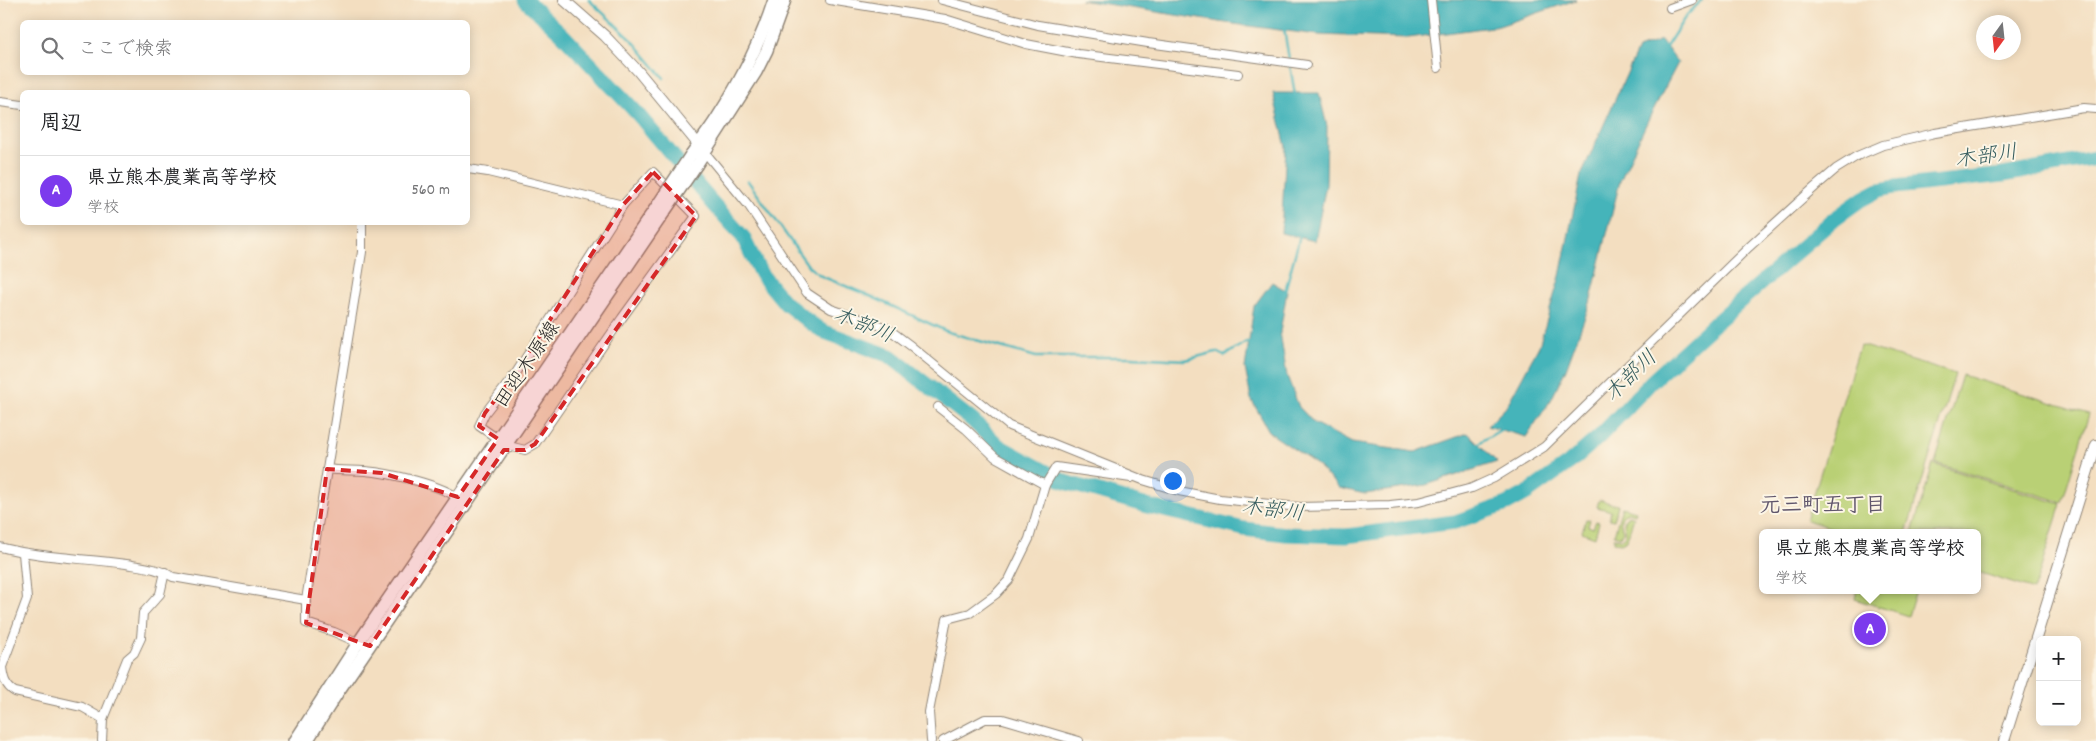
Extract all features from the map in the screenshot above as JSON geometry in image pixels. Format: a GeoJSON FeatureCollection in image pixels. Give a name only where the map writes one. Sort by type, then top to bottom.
{"type":"FeatureCollection","features":[{"type":"Feature","properties":{"kind":"main road","name":"田迎木原線"},"geometry":{"type":"LineString","coordinates":[[702,148],[748,62],[774,0]]}},
{"type":"Feature","properties":{"kind":"main road","name":"田迎木原線"},"geometry":{"type":"LineString","coordinates":[[295,741],[358,643],[462,501],[504,450],[661,209],[756,72],[767,50],[785,0]]}},
{"type":"Feature","properties":{"kind":"main road","name":"田迎木原線"},"geometry":{"type":"LineString","coordinates":[[307,741],[462,501],[498,439],[661,209]]}},
{"type":"Feature","properties":{"kind":"street"},"geometry":{"type":"LineString","coordinates":[[564,0],[605,36],[638,71],[749,206],[786,264],[808,293],[831,309],[887,328],[912,346],[982,406],[1009,426],[1143,480],[1179,491],[1220,499],[1300,507],[1390,505],[1419,502],[1472,488],[1494,478],[1544,447],[1749,248],[1836,169],[1857,156],[1883,145],[1935,133],[2084,108],[2096,109]]}},
{"type":"Feature","properties":{"kind":"street"},"geometry":{"type":"LineString","coordinates":[[830,0],[945,20],[1026,44],[1078,54],[1238,74]]}},
{"type":"Feature","properties":{"kind":"street"},"geometry":{"type":"LineString","coordinates":[[942,0],[1038,25],[1148,43],[1307,65]]}},
{"type":"Feature","properties":{"kind":"street"},"geometry":{"type":"LineString","coordinates":[[1431,0],[1438,68]]}},
{"type":"Feature","properties":{"kind":"street"},"geometry":{"type":"LineString","coordinates":[[1670,8],[1692,0]]}},
{"type":"Feature","properties":{"kind":"street"},"geometry":{"type":"LineString","coordinates":[[0,102],[20,105]]}},
{"type":"Feature","properties":{"kind":"street"},"geometry":{"type":"LineString","coordinates":[[470,169],[623,205]]}},
{"type":"Feature","properties":{"kind":"street"},"geometry":{"type":"LineString","coordinates":[[498,439],[479,426],[485,413],[516,373],[623,205],[653,172],[696,216],[534,444],[525,450],[513,447],[504,450]]}},
{"type":"Feature","properties":{"kind":"street"},"geometry":{"type":"LineString","coordinates":[[362,225],[362,252],[306,600],[306,623],[370,646]]}},
{"type":"Feature","properties":{"kind":"street"},"geometry":{"type":"LineString","coordinates":[[938,407],[966,429],[995,457],[1046,483]]}},
{"type":"Feature","properties":{"kind":"street"},"geometry":{"type":"LineString","coordinates":[[2004,741],[2096,445]]}},
{"type":"Feature","properties":{"kind":"street"},"geometry":{"type":"LineString","coordinates":[[931,741],[929,712],[947,619],[970,613],[996,594],[1010,580],[1029,539],[1046,483],[1056,467],[1143,480]]}},
{"type":"Feature","properties":{"kind":"street"},"geometry":{"type":"LineString","coordinates":[[327,469],[389,475],[431,486],[462,501]]}},
{"type":"Feature","properties":{"kind":"street"},"geometry":{"type":"LineString","coordinates":[[0,547],[23,554],[96,560],[161,570],[173,577],[306,600]]}},
{"type":"Feature","properties":{"kind":"street"},"geometry":{"type":"LineString","coordinates":[[23,554],[27,599],[2,666],[3,676],[8,688],[14,692],[82,707],[103,720]]}},
{"type":"Feature","properties":{"kind":"street"},"geometry":{"type":"LineString","coordinates":[[102,741],[103,720],[128,659],[134,653],[140,638],[143,613],[160,594],[165,572]]}},
{"type":"Feature","properties":{"kind":"street"},"geometry":{"type":"LineString","coordinates":[[943,741],[960,734],[985,719],[1003,719],[1079,741]]}},
{"type":"Feature","properties":{"kind":"highlighted area"},"geometry":{"type":"Polygon","coordinates":[[[653,172],[696,216],[535,444],[525,450],[504,450],[370,646],[306,623],[327,469],[382,473],[458,497],[498,439],[479,426],[485,413],[516,373],[623,205],[653,172]]]}},
{"type":"Feature","properties":{"kind":"green space"},"geometry":{"type":"Polygon","coordinates":[[[1860,345],[1955,374],[1907,529],[1836,529],[1806,520],[1860,345]]]}},
{"type":"Feature","properties":{"kind":"green space"},"geometry":{"type":"Polygon","coordinates":[[[1962,375],[2089,414],[2062,502],[1935,463],[1962,375]]]}},
{"type":"Feature","properties":{"kind":"green space"},"geometry":{"type":"Polygon","coordinates":[[[1933,464],[2061,504],[2034,590],[1981,573],[1981,529],[1913,529],[1933,464]]]}},
{"type":"Feature","properties":{"kind":"green space"},"geometry":{"type":"Polygon","coordinates":[[[1599,500],[1618,505],[1614,520],[1609,519],[1611,511],[1597,507],[1599,500]]]}},
{"type":"Feature","properties":{"kind":"green space"},"geometry":{"type":"Polygon","coordinates":[[[1622,507],[1636,511],[1635,514],[1628,512],[1622,518],[1623,531],[1620,537],[1614,535],[1622,507]]]}},
{"type":"Feature","properties":{"kind":"green space"},"geometry":{"type":"Polygon","coordinates":[[[1629,515],[1634,517],[1627,540],[1621,543],[1614,542],[1614,538],[1621,539],[1625,536],[1624,522],[1629,515]]]}},
{"type":"Feature","properties":{"kind":"green space"},"geometry":{"type":"Polygon","coordinates":[[[1586,519],[1590,520],[1588,526],[1593,528],[1596,521],[1599,522],[1595,537],[1582,532],[1586,519]]]}},
{"type":"Feature","properties":{"kind":"green space"},"geometry":{"type":"Polygon","coordinates":[[[1856,594],[1915,594],[1908,616],[1855,599],[1856,594]]]}},
{"type":"Feature","properties":{"kind":"water"},"geometry":{"type":"Polygon","coordinates":[[[1081,0],[1576,0],[1499,26],[1408,38],[1318,35],[1226,23],[1081,0]]]}},
{"type":"Feature","properties":{"kind":"water"},"geometry":{"type":"Polygon","coordinates":[[[1661,40],[1678,63],[1648,120],[1620,181],[1590,303],[1566,369],[1551,400],[1526,437],[1487,426],[1506,407],[1539,346],[1560,276],[1581,175],[1638,49],[1661,40]]]}},
{"type":"Feature","properties":{"kind":"water"},"geometry":{"type":"Polygon","coordinates":[[[1273,93],[1319,93],[1327,126],[1326,185],[1315,241],[1281,233],[1286,147],[1273,93]]]}},
{"type":"Feature","properties":{"kind":"water"},"geometry":{"type":"Polygon","coordinates":[[[1272,282],[1287,291],[1280,332],[1287,376],[1299,407],[1314,423],[1352,443],[1415,452],[1468,433],[1497,462],[1426,485],[1365,494],[1339,488],[1316,464],[1270,433],[1251,399],[1245,368],[1254,306],[1272,282]]]}},
{"type":"Feature","properties":{"kind":"waterway","name":"木部川"},"geometry":{"type":"LineString","coordinates":[[525,0],[562,34],[636,112],[743,237],[761,274],[785,303],[822,331],[890,356],[973,421],[999,446],[1065,482],[1147,506],[1244,529],[1286,534],[1346,536],[1455,522],[1507,504],[1527,493],[1569,463],[1599,437],[1652,381],[1713,325],[1834,219],[1862,199],[1879,190],[1895,187],[2003,175],[2096,158]]}},
{"type":"Feature","properties":{"kind":"waterway"},"geometry":{"type":"LineString","coordinates":[[589,0],[633,41],[664,78]]}},
{"type":"Feature","properties":{"kind":"waterway"},"geometry":{"type":"LineString","coordinates":[[1664,50],[1686,16],[1702,0]]}},
{"type":"Feature","properties":{"kind":"waterway"},"geometry":{"type":"LineString","coordinates":[[1284,29],[1295,95]]}},
{"type":"Feature","properties":{"kind":"waterway"},"geometry":{"type":"LineString","coordinates":[[748,181],[809,267],[821,276],[948,332],[1036,357],[1132,357],[1185,360],[1216,352],[1224,356],[1246,342],[1252,342]]}},
{"type":"Feature","properties":{"kind":"waterway"},"geometry":{"type":"LineString","coordinates":[[1285,291],[1300,236]]}},
{"type":"Feature","properties":{"kind":"waterway"},"geometry":{"type":"LineString","coordinates":[[1477,444],[1502,429]]}},
{"type":"Feature","properties":{"kind":"place","name":"県立熊本農業高等学校"},"geometry":{"type":"Point","coordinates":[1870,629]}},
{"type":"Feature","properties":{"kind":"district","name":"元三町五丁目"},"geometry":{"type":"Point","coordinates":[1823,504]}}]}
